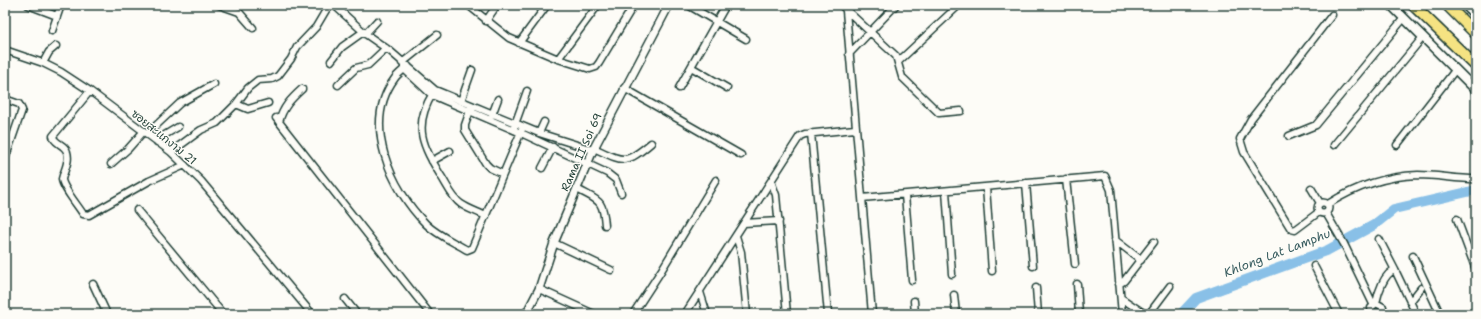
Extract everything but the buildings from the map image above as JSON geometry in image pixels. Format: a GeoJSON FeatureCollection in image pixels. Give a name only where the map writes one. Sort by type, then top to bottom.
{"type":"FeatureCollection","features":[{"type":"Feature","properties":{"kind":"highway"},"geometry":{"type":"LineString","coordinates":[[1413,5],[1476,66]]}},
{"type":"Feature","properties":{"kind":"highway"},"geometry":{"type":"LineString","coordinates":[[1447,5],[1476,34]]}},
{"type":"Feature","properties":{"kind":"main road"},"geometry":{"type":"LineString","coordinates":[[1391,5],[1476,90]]}},
{"type":"Feature","properties":{"kind":"main road"},"geometry":{"type":"LineString","coordinates":[[1465,5],[1476,16]]}},
{"type":"Feature","properties":{"kind":"street"},"geometry":{"type":"LineString","coordinates":[[28,5],[37,7],[57,16]]}},
{"type":"Feature","properties":{"kind":"street"},"geometry":{"type":"LineString","coordinates":[[52,31],[61,5]]}},
{"type":"Feature","properties":{"kind":"street"},"geometry":{"type":"LineString","coordinates":[[219,5],[239,12],[253,28]]}},
{"type":"Feature","properties":{"kind":"street"},"geometry":{"type":"LineString","coordinates":[[171,152],[201,130],[217,123],[258,80],[272,79],[278,76],[291,59],[297,47],[316,27],[329,5]]}},
{"type":"Feature","properties":{"kind":"street"},"geometry":{"type":"LineString","coordinates":[[334,5],[364,33],[386,48],[433,93],[522,130],[612,176],[619,185],[621,193]]}},
{"type":"Feature","properties":{"kind":"street"},"geometry":{"type":"LineString","coordinates":[[468,5],[500,33],[518,43],[558,60],[585,68],[596,67],[632,8],[632,5]]}},
{"type":"Feature","properties":{"kind":"street"},"geometry":{"type":"LineString","coordinates":[[486,21],[497,5]]}},
{"type":"Feature","properties":{"kind":"street"},"geometry":{"type":"LineString","coordinates":[[518,43],[547,5]]}},
{"type":"Feature","properties":{"kind":"street"},"geometry":{"type":"LineString","coordinates":[[558,60],[598,5]]}},
{"type":"Feature","properties":{"kind":"street","name":"Rama II Soi 69"},"geometry":{"type":"LineString","coordinates":[[526,314],[538,289],[554,243],[587,164],[624,88],[669,5]]}},
{"type":"Feature","properties":{"kind":"street"},"geometry":{"type":"LineString","coordinates":[[688,5],[746,39]]}},
{"type":"Feature","properties":{"kind":"street"},"geometry":{"type":"LineString","coordinates":[[679,88],[726,5]]}},
{"type":"Feature","properties":{"kind":"street"},"geometry":{"type":"LineString","coordinates":[[841,5],[898,61],[902,77],[939,113],[961,110]]}},
{"type":"Feature","properties":{"kind":"street"},"geometry":{"type":"LineString","coordinates":[[849,54],[896,5]]}},
{"type":"Feature","properties":{"kind":"street"},"geometry":{"type":"LineString","coordinates":[[898,61],[959,5]]}},
{"type":"Feature","properties":{"kind":"street"},"geometry":{"type":"LineString","coordinates":[[846,10],[872,314]]}},
{"type":"Feature","properties":{"kind":"street"},"geometry":{"type":"LineString","coordinates":[[1328,204],[1329,208],[1295,230],[1291,229],[1244,152],[1240,139],[1251,119],[1332,15]]}},
{"type":"Feature","properties":{"kind":"street"},"geometry":{"type":"LineString","coordinates":[[1289,136],[1316,125],[1404,18]]}},
{"type":"Feature","properties":{"kind":"street"},"geometry":{"type":"LineString","coordinates":[[331,61],[342,47],[364,33],[377,21]]}},
{"type":"Feature","properties":{"kind":"street"},"geometry":{"type":"LineString","coordinates":[[437,35],[405,65],[395,78],[382,105],[381,136],[389,169],[393,178],[412,207],[426,224],[467,250],[472,248],[522,130]]}},
{"type":"Feature","properties":{"kind":"street"},"geometry":{"type":"LineString","coordinates":[[1334,145],[1423,37]]}},
{"type":"Feature","properties":{"kind":"street"},"geometry":{"type":"LineString","coordinates":[[43,63],[49,52],[56,46]]}},
{"type":"Feature","properties":{"kind":"street"},"geometry":{"type":"LineString","coordinates":[[338,85],[356,68],[368,65],[386,48]]}},
{"type":"Feature","properties":{"kind":"street","name":"ซอยสะแกงาม 21"},"geometry":{"type":"LineString","coordinates":[[5,50],[43,63],[90,92],[171,152],[200,181],[312,314]]}},
{"type":"Feature","properties":{"kind":"street"},"geometry":{"type":"LineString","coordinates":[[691,67],[727,88]]}},
{"type":"Feature","properties":{"kind":"street"},"geometry":{"type":"LineString","coordinates":[[1397,145],[1456,69]]}},
{"type":"Feature","properties":{"kind":"street"},"geometry":{"type":"LineString","coordinates":[[461,101],[472,70]]}},
{"type":"Feature","properties":{"kind":"street"},"geometry":{"type":"LineString","coordinates":[[111,164],[180,103],[214,84]]}},
{"type":"Feature","properties":{"kind":"street"},"geometry":{"type":"LineString","coordinates":[[624,88],[740,155]]}},
{"type":"Feature","properties":{"kind":"street"},"geometry":{"type":"LineString","coordinates":[[302,89],[286,104],[278,120],[430,314]]}},
{"type":"Feature","properties":{"kind":"street"},"geometry":{"type":"LineString","coordinates":[[514,127],[527,91]]}},
{"type":"Feature","properties":{"kind":"street"},"geometry":{"type":"LineString","coordinates":[[90,92],[53,136],[54,140],[66,149],[67,152],[68,162],[62,181],[64,187],[83,214],[89,215],[149,181],[185,165]]}},
{"type":"Feature","properties":{"kind":"street"},"geometry":{"type":"LineString","coordinates":[[433,93],[461,101],[471,109],[492,115],[514,127]]}},
{"type":"Feature","properties":{"kind":"street"},"geometry":{"type":"LineString","coordinates":[[433,93],[422,115],[421,134],[424,145],[452,195],[460,204],[486,216]]}},
{"type":"Feature","properties":{"kind":"street"},"geometry":{"type":"LineString","coordinates":[[5,99],[19,104],[22,110],[7,144],[5,158]]}},
{"type":"Feature","properties":{"kind":"street"},"geometry":{"type":"LineString","coordinates":[[492,115],[498,99]]}},
{"type":"Feature","properties":{"kind":"street"},"geometry":{"type":"LineString","coordinates":[[236,104],[248,109],[268,102]]}},
{"type":"Feature","properties":{"kind":"street"},"geometry":{"type":"LineString","coordinates":[[471,109],[465,125],[466,132],[486,164],[490,168],[503,174]]}},
{"type":"Feature","properties":{"kind":"street"},"geometry":{"type":"LineString","coordinates":[[539,133],[544,122]]}},
{"type":"Feature","properties":{"kind":"street"},"geometry":{"type":"LineString","coordinates":[[157,142],[163,136],[178,127]]}},
{"type":"Feature","properties":{"kind":"street"},"geometry":{"type":"LineString","coordinates":[[685,314],[797,140],[802,135],[811,133],[855,129]]}},
{"type":"Feature","properties":{"kind":"street"},"geometry":{"type":"LineString","coordinates":[[522,130],[539,133],[594,149],[618,159],[634,157],[651,143]]}},
{"type":"Feature","properties":{"kind":"street"},"geometry":{"type":"LineString","coordinates":[[811,133],[828,314]]}},
{"type":"Feature","properties":{"kind":"street"},"geometry":{"type":"LineString","coordinates":[[542,168],[553,147]]}},
{"type":"Feature","properties":{"kind":"street"},"geometry":{"type":"LineString","coordinates":[[432,161],[450,151]]}},
{"type":"Feature","properties":{"kind":"street"},"geometry":{"type":"LineString","coordinates":[[1320,203],[1328,204],[1348,192],[1396,177],[1419,175],[1476,179]]}},
{"type":"Feature","properties":{"kind":"street"},"geometry":{"type":"LineString","coordinates":[[862,198],[1103,176],[1107,178],[1111,190],[1122,314]]}},
{"type":"Feature","properties":{"kind":"street"},"geometry":{"type":"LineString","coordinates":[[1066,179],[1075,264]]}},
{"type":"Feature","properties":{"kind":"street"},"geometry":{"type":"LineString","coordinates":[[633,314],[716,180]]}},
{"type":"Feature","properties":{"kind":"street"},"geometry":{"type":"LineString","coordinates":[[771,181],[776,195],[788,314]]}},
{"type":"Feature","properties":{"kind":"street"},"geometry":{"type":"LineString","coordinates":[[1026,183],[1033,266]]}},
{"type":"Feature","properties":{"kind":"street"},"geometry":{"type":"LineString","coordinates":[[986,187],[992,271]]}},
{"type":"Feature","properties":{"kind":"street"},"geometry":{"type":"LineString","coordinates":[[1311,188],[1320,203],[1318,207],[1338,233],[1375,304],[1383,307],[1381,314]]}},
{"type":"Feature","properties":{"kind":"street"},"geometry":{"type":"LineString","coordinates":[[577,189],[601,203],[604,210],[605,225]]}},
{"type":"Feature","properties":{"kind":"street"},"geometry":{"type":"LineString","coordinates":[[946,191],[952,274]]}},
{"type":"Feature","properties":{"kind":"street"},"geometry":{"type":"LineString","coordinates":[[905,195],[912,280]]}},
{"type":"Feature","properties":{"kind":"street"},"geometry":{"type":"LineString","coordinates":[[137,210],[224,314]]}},
{"type":"Feature","properties":{"kind":"street"},"geometry":{"type":"LineString","coordinates":[[1457,219],[1475,262],[1476,270]]}},
{"type":"Feature","properties":{"kind":"street"},"geometry":{"type":"LineString","coordinates":[[744,223],[779,221]]}},
{"type":"Feature","properties":{"kind":"street"},"geometry":{"type":"LineString","coordinates":[[736,236],[741,252],[747,314]]}},
{"type":"Feature","properties":{"kind":"street"},"geometry":{"type":"LineString","coordinates":[[1379,239],[1416,314]]}},
{"type":"Feature","properties":{"kind":"street"},"geometry":{"type":"LineString","coordinates":[[1115,240],[1141,260]]}},
{"type":"Feature","properties":{"kind":"street"},"geometry":{"type":"LineString","coordinates":[[1119,284],[1124,281],[1154,242]]}},
{"type":"Feature","properties":{"kind":"street"},"geometry":{"type":"LineString","coordinates":[[554,243],[611,270]]}},
{"type":"Feature","properties":{"kind":"street"},"geometry":{"type":"LineString","coordinates":[[1413,256],[1440,314]]}},
{"type":"Feature","properties":{"kind":"street"},"geometry":{"type":"LineString","coordinates":[[1314,266],[1339,314]]}},
{"type":"Feature","properties":{"kind":"street"},"geometry":{"type":"LineString","coordinates":[[1371,314],[1371,308],[1375,304],[1389,272],[1395,270]]}},
{"type":"Feature","properties":{"kind":"street"},"geometry":{"type":"LineString","coordinates":[[93,284],[107,314]]}},
{"type":"Feature","properties":{"kind":"street"},"geometry":{"type":"LineString","coordinates":[[1077,284],[1079,314]]}},
{"type":"Feature","properties":{"kind":"street"},"geometry":{"type":"LineString","coordinates":[[1149,314],[1170,286]]}},
{"type":"Feature","properties":{"kind":"street"},"geometry":{"type":"LineString","coordinates":[[1036,288],[1038,314]]}},
{"type":"Feature","properties":{"kind":"street"},"geometry":{"type":"LineString","coordinates":[[1410,302],[1421,288]]}},
{"type":"Feature","properties":{"kind":"street"},"geometry":{"type":"LineString","coordinates":[[538,289],[594,314]]}},
{"type":"Feature","properties":{"kind":"street"},"geometry":{"type":"LineString","coordinates":[[700,292],[706,314]]}},
{"type":"Feature","properties":{"kind":"street"},"geometry":{"type":"LineString","coordinates":[[954,295],[956,314]]}},
{"type":"Feature","properties":{"kind":"street"},"geometry":{"type":"LineString","coordinates":[[1121,298],[1145,314]]}},
{"type":"Feature","properties":{"kind":"street"},"geometry":{"type":"LineString","coordinates":[[345,299],[357,314]]}},
{"type":"Feature","properties":{"kind":"street"},"geometry":{"type":"LineString","coordinates":[[914,301],[915,314]]}},
{"type":"Feature","properties":{"kind":"waterway","name":"Khlong Lat Lamphu"},"geometry":{"type":"LineString","coordinates":[[1181,314],[1196,298],[1328,250],[1374,225],[1394,209],[1476,190]]}}]}
